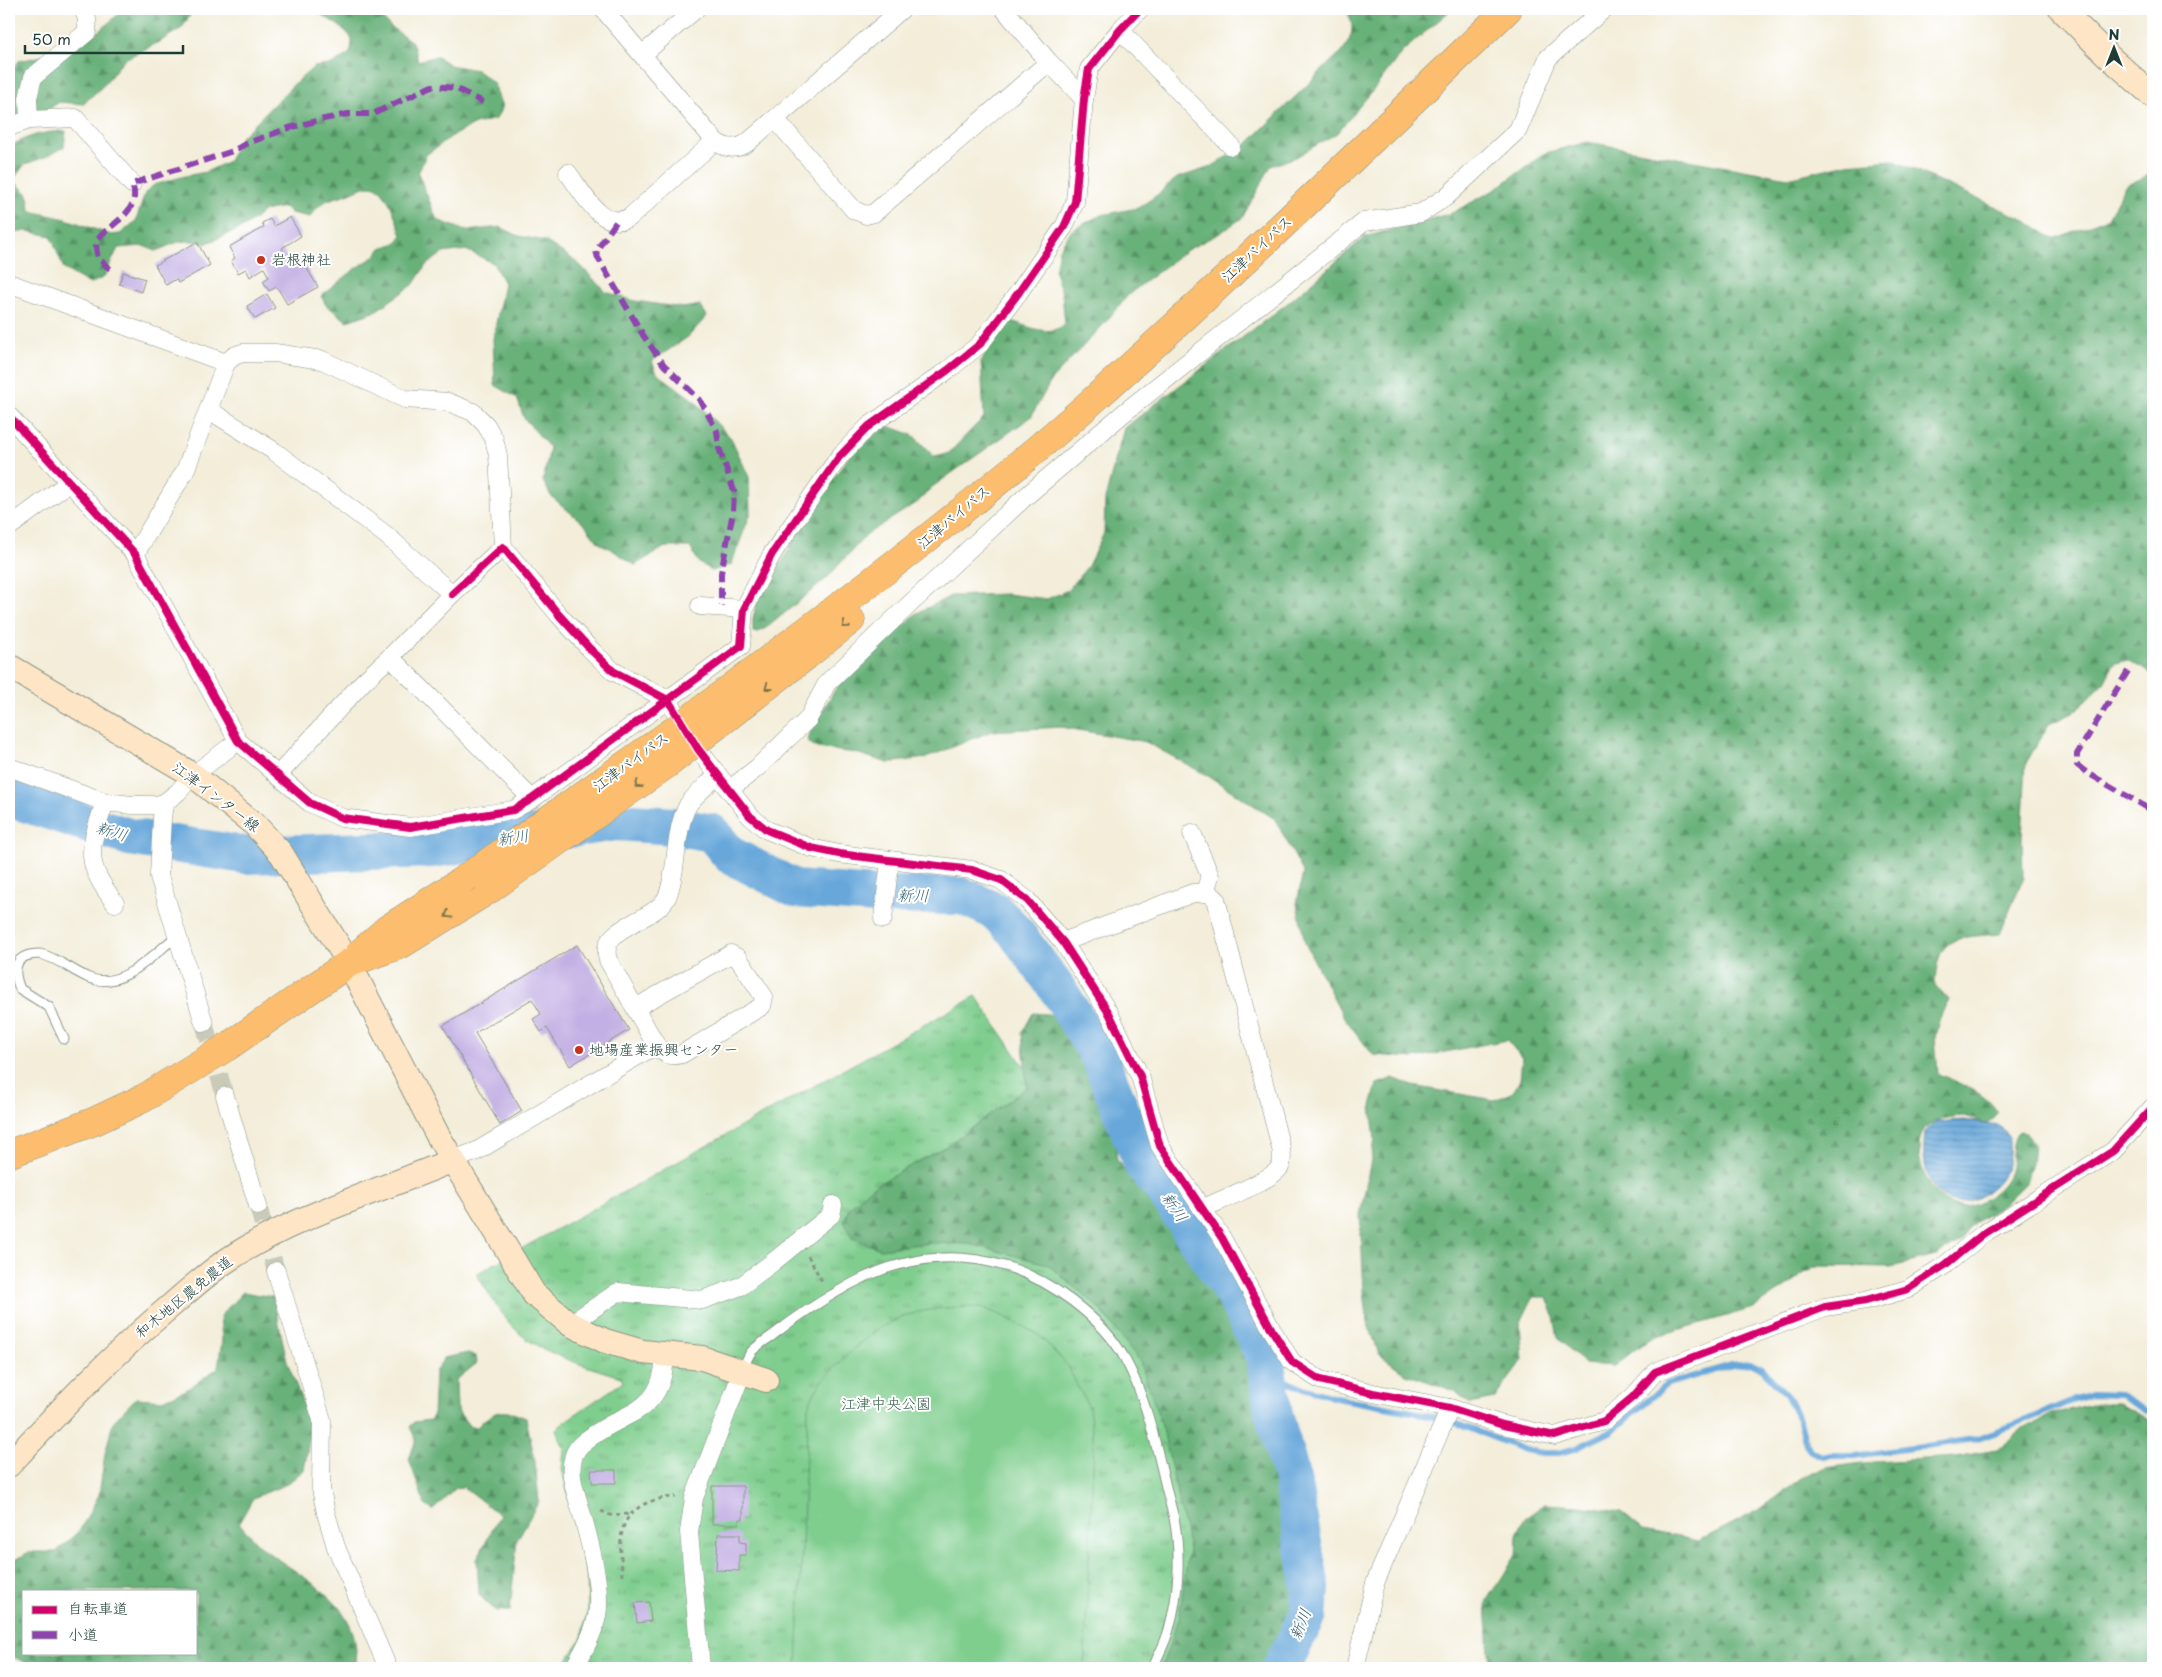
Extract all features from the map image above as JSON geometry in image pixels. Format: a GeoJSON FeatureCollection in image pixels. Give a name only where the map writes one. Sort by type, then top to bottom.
{"type":"FeatureCollection","features":[{"type":"Feature","properties":{"kind":"highway","name":"江津バイパス"},"geometry":{"type":"LineString","coordinates":[[349,963],[386,930],[463,880],[676,729],[799,649],[1088,405],[1300,209],[1508,9]]}},
{"type":"Feature","properties":{"kind":"highway"},"geometry":{"type":"LineString","coordinates":[[9,1154],[95,1121],[144,1098],[227,1047],[349,963],[402,944],[490,889],[666,765],[799,649]]}},
{"type":"Feature","properties":{"kind":"street"},"geometry":{"type":"LineString","coordinates":[[30,120],[28,98],[33,77],[87,32],[87,19],[83,9]]}},
{"type":"Feature","properties":{"kind":"street"},"geometry":{"type":"LineString","coordinates":[[603,9],[715,141],[727,148],[741,147],[776,120],[902,9]]}},
{"type":"Feature","properties":{"kind":"street"},"geometry":{"type":"LineString","coordinates":[[643,54],[696,9]]}},
{"type":"Feature","properties":{"kind":"street"},"geometry":{"type":"LineString","coordinates":[[1004,9],[1049,62],[1084,99]]}},
{"type":"Feature","properties":{"kind":"street"},"geometry":{"type":"LineString","coordinates":[[9,416],[135,554],[238,740],[310,803],[342,818],[383,825],[410,827],[513,810],[532,799],[742,646],[744,609],[772,554],[839,457],[869,426],[942,375],[980,344],[1064,227],[1075,202],[1084,99],[1089,69],[1120,30],[1140,9]]}},
{"type":"Feature","properties":{"kind":"street"},"geometry":{"type":"LineString","coordinates":[[729,790],[757,768],[808,719],[827,683],[896,617],[1024,498],[1125,412],[1364,222],[1421,213],[1446,198],[1518,130],[1548,58],[1604,9]]}},
{"type":"Feature","properties":{"kind":"street"},"geometry":{"type":"LineString","coordinates":[[2061,9],[2106,54],[2153,96]]}},
{"type":"Feature","properties":{"kind":"street"},"geometry":{"type":"LineString","coordinates":[[1120,30],[1231,146]]}},
{"type":"Feature","properties":{"kind":"street"},"geometry":{"type":"LineString","coordinates":[[776,120],[854,210],[866,215],[874,213],[1049,62]]}},
{"type":"Feature","properties":{"kind":"street"},"geometry":{"type":"LineString","coordinates":[[9,127],[30,120],[75,118],[132,184]]}},
{"type":"Feature","properties":{"kind":"street"},"geometry":{"type":"LineString","coordinates":[[568,173],[603,217],[613,222],[622,222],[715,141]]}},
{"type":"Feature","properties":{"kind":"street"},"geometry":{"type":"LineString","coordinates":[[9,283],[226,363]]}},
{"type":"Feature","properties":{"kind":"street"},"geometry":{"type":"LineString","coordinates":[[135,554],[185,471],[210,410],[226,363],[234,356],[242,353],[275,353],[322,360],[405,399],[448,402],[473,412],[490,432],[498,455],[503,546],[559,615],[590,649],[613,670],[668,700],[698,749],[750,816],[767,830],[811,848],[889,868],[972,870],[995,877],[1013,888],[1027,900],[1063,942],[1110,1013],[1140,1076],[1160,1146],[1222,1238],[1272,1330],[1292,1362],[1320,1380],[1373,1393],[1450,1408],[1503,1425],[1555,1436],[1604,1420],[1632,1397],[1655,1372],[1826,1307],[1866,1301],[1908,1289],[1945,1266],[1982,1234],[2113,1150],[2153,1107]]}},
{"type":"Feature","properties":{"kind":"street"},"geometry":{"type":"LineString","coordinates":[[210,410],[274,451],[386,535],[452,594]]}},
{"type":"Feature","properties":{"kind":"street"},"geometry":{"type":"LineString","coordinates":[[9,527],[70,482]]}},
{"type":"Feature","properties":{"kind":"street"},"geometry":{"type":"LineString","coordinates":[[278,775],[363,682],[503,546]]}},
{"type":"Feature","properties":{"kind":"street"},"geometry":{"type":"LineString","coordinates":[[700,606],[744,609]]}},
{"type":"Feature","properties":{"kind":"street"},"geometry":{"type":"LineString","coordinates":[[390,657],[532,799]]}},
{"type":"Feature","properties":{"kind":"street","name":"江津インター線"},"geometry":{"type":"LineString","coordinates":[[9,666],[193,775],[256,826],[281,853],[349,963],[438,1136],[534,1294],[570,1324],[605,1341],[643,1352],[666,1356],[702,1358],[766,1380]]}},
{"type":"Feature","properties":{"kind":"street"},"geometry":{"type":"LineString","coordinates":[[204,1023],[159,876],[163,811],[193,775],[238,740]]}},
{"type":"Feature","properties":{"kind":"street"},"geometry":{"type":"LineString","coordinates":[[10,772],[104,805],[132,805],[163,811]]}},
{"type":"Feature","properties":{"kind":"street"},"geometry":{"type":"LineString","coordinates":[[635,1008],[731,954],[738,958],[764,997],[762,1006],[682,1054],[666,1055],[656,1045],[635,1008],[608,960],[606,945],[615,934],[650,915],[664,902],[670,889],[684,815],[694,797],[718,775]]}},
{"type":"Feature","properties":{"kind":"street"},"geometry":{"type":"LineString","coordinates":[[104,805],[93,842],[91,861],[93,869],[103,887],[115,903]]}},
{"type":"Feature","properties":{"kind":"street"},"geometry":{"type":"LineString","coordinates":[[1192,833],[1210,876],[1205,892]]}},
{"type":"Feature","properties":{"kind":"street"},"geometry":{"type":"LineString","coordinates":[[884,913],[889,868]]}},
{"type":"Feature","properties":{"kind":"street"},"geometry":{"type":"LineString","coordinates":[[1063,942],[1194,894],[1205,892],[1214,896],[1218,902],[1281,1148],[1282,1160],[1281,1166],[1270,1177],[1202,1209]]}},
{"type":"Feature","properties":{"kind":"street"},"geometry":{"type":"LineString","coordinates":[[453,1160],[494,1141],[656,1045]]}},
{"type":"Feature","properties":{"kind":"street"},"geometry":{"type":"LineString","coordinates":[[225,1096],[258,1206]]}},
{"type":"Feature","properties":{"kind":"street","name":"和木地区農免農道"},"geometry":{"type":"LineString","coordinates":[[9,1465],[75,1394],[142,1330],[208,1274],[230,1258],[300,1220],[453,1160]]}},
{"type":"Feature","properties":{"kind":"street"},"geometry":{"type":"LineString","coordinates":[[570,1324],[618,1292],[702,1300],[741,1286],[832,1215],[833,1204]]}},
{"type":"Feature","properties":{"kind":"street"},"geometry":{"type":"LineString","coordinates":[[276,1271],[322,1420],[321,1489],[326,1513],[336,1547],[388,1668]]}},
{"type":"Feature","properties":{"kind":"street"},"geometry":{"type":"LineString","coordinates":[[574,1668],[590,1636],[598,1606],[590,1546],[572,1478],[572,1462],[576,1449],[601,1429],[642,1408],[652,1400],[665,1371],[666,1356]]}},
{"type":"Feature","properties":{"kind":"street"},"geometry":{"type":"LineString","coordinates":[[701,1668],[689,1532],[694,1498],[742,1372]]}},
{"type":"Feature","properties":{"kind":"street"},"geometry":{"type":"LineString","coordinates":[[1355,1668],[1375,1583],[1450,1408]]}},
{"type":"Feature","properties":{"kind":"street"},"geometry":{"type":"LineString","coordinates":[[372,1668],[378,1644]]}},
{"type":"Feature","properties":{"kind":"lane"},"geometry":{"type":"LineString","coordinates":[[64,1039],[49,1007],[24,994],[20,989],[15,972],[16,966],[22,958],[40,954],[90,978],[115,980],[130,972],[176,936]]}},
{"type":"Feature","properties":{"kind":"lane"},"geometry":{"type":"LineString","coordinates":[[742,1372],[750,1353],[798,1315],[864,1276],[907,1263],[950,1257],[983,1260],[1021,1271],[1042,1280],[1097,1322],[1124,1358],[1146,1405],[1177,1533],[1177,1589],[1174,1606],[1169,1631],[1153,1668]]}},
{"type":"Feature","properties":{"kind":"path"},"geometry":{"type":"LineString","coordinates":[[805,1252],[830,1295]]}},
{"type":"Feature","properties":{"kind":"path"},"geometry":{"type":"LineString","coordinates":[[577,1495],[584,1496],[598,1509],[610,1515],[632,1514]]}},
{"type":"Feature","properties":{"kind":"path"},"geometry":{"type":"LineString","coordinates":[[622,1576],[622,1531],[632,1514],[641,1506],[658,1498],[694,1498]]}},
{"type":"Feature","properties":{"kind":"green space"},"geometry":{"type":"Polygon","coordinates":[[[125,9],[194,9],[182,28],[123,60],[105,84],[83,104],[59,102],[46,111],[9,120],[9,75],[19,61],[47,55],[89,39],[125,9]]]}},
{"type":"Feature","properties":{"kind":"green space"},"geometry":{"type":"Polygon","coordinates":[[[313,9],[373,9],[391,27],[412,42],[418,61],[436,56],[450,65],[477,70],[493,83],[502,107],[496,119],[475,124],[452,136],[426,155],[418,173],[437,220],[467,231],[500,227],[519,236],[545,241],[577,262],[606,292],[635,301],[683,308],[700,305],[707,316],[688,337],[652,361],[657,373],[695,401],[731,438],[749,477],[750,515],[731,565],[712,571],[699,563],[690,547],[665,547],[635,565],[599,543],[585,525],[551,496],[543,481],[550,448],[524,418],[517,398],[495,385],[493,339],[504,283],[493,263],[466,250],[443,253],[426,265],[413,285],[374,312],[347,321],[326,305],[321,296],[375,256],[381,248],[396,243],[402,235],[390,205],[382,192],[376,188],[364,187],[329,200],[321,204],[310,217],[291,213],[285,207],[263,211],[243,227],[205,244],[186,241],[175,243],[156,251],[143,246],[118,248],[104,277],[90,284],[64,269],[51,236],[27,231],[9,234],[9,148],[28,137],[66,131],[64,147],[43,158],[25,164],[13,180],[28,194],[30,211],[66,219],[111,235],[120,234],[136,221],[145,193],[154,185],[206,172],[229,161],[241,137],[291,87],[314,67],[334,64],[350,53],[352,41],[346,32],[336,23],[313,9]]]}},
{"type":"Feature","properties":{"kind":"green space"},"geometry":{"type":"Polygon","coordinates":[[[1345,9],[1452,9],[1402,52],[1337,133],[1296,157],[1271,166],[1242,218],[1220,233],[1187,250],[1129,294],[1103,325],[1052,379],[1031,417],[932,487],[918,502],[867,534],[826,579],[769,626],[757,633],[753,632],[753,619],[759,590],[782,561],[812,507],[868,431],[888,426],[913,435],[935,457],[949,453],[984,417],[981,361],[997,333],[1010,321],[1045,331],[1059,328],[1065,324],[1062,293],[1055,272],[1059,249],[1072,230],[1101,215],[1138,208],[1177,178],[1211,167],[1246,145],[1343,50],[1352,30],[1351,20],[1345,9]]]}},
{"type":"Feature","properties":{"kind":"green space"},"geometry":{"type":"Polygon","coordinates":[[[1588,142],[1788,178],[1847,164],[1893,160],[2023,219],[2054,239],[2108,218],[2125,186],[2153,173],[2153,674],[2127,660],[2114,664],[2104,683],[2073,713],[2049,724],[2026,763],[2022,838],[2023,878],[2000,934],[1972,936],[1952,942],[1940,956],[1937,968],[1935,985],[1948,1000],[1939,1020],[1935,1038],[1938,1074],[1979,1094],[1998,1113],[1994,1119],[1985,1123],[1962,1116],[1945,1118],[1929,1125],[1922,1133],[1919,1145],[1923,1170],[1937,1194],[1946,1201],[1958,1206],[1976,1203],[1988,1197],[2008,1177],[2014,1140],[2019,1131],[2027,1133],[2034,1144],[2032,1164],[2026,1182],[2003,1205],[1969,1226],[1963,1239],[1936,1256],[1891,1267],[1815,1266],[1754,1308],[1650,1338],[1614,1366],[1585,1364],[1558,1338],[1554,1316],[1547,1297],[1533,1297],[1520,1324],[1523,1360],[1494,1399],[1470,1404],[1455,1391],[1406,1374],[1379,1354],[1368,1324],[1364,1292],[1360,1215],[1375,1140],[1371,1106],[1377,1084],[1393,1078],[1413,1086],[1495,1100],[1513,1092],[1520,1080],[1522,1058],[1507,1040],[1414,1058],[1373,1055],[1343,1016],[1305,943],[1297,904],[1303,872],[1275,819],[1210,777],[1146,742],[1061,727],[992,731],[926,758],[888,763],[856,753],[817,748],[807,741],[813,726],[838,685],[917,613],[951,596],[1007,594],[1047,599],[1068,590],[1088,566],[1104,533],[1105,499],[1124,428],[1289,302],[1365,237],[1452,213],[1496,189],[1545,153],[1588,142]]]}},
{"type":"Feature","properties":{"kind":"green space","name":"江津中央公園"},"geometry":{"type":"Polygon","coordinates":[[[976,996],[1038,1087],[1122,1290],[1198,1527],[1173,1668],[563,1668],[582,1637],[588,1608],[587,1576],[562,1469],[564,1448],[556,1430],[564,1422],[623,1382],[621,1377],[564,1358],[536,1345],[524,1337],[503,1315],[476,1274],[976,996]]]}},
{"type":"Feature","properties":{"kind":"green space"},"geometry":{"type":"Polygon","coordinates":[[[1033,1013],[1061,1015],[1083,1041],[1099,1077],[1113,1120],[1117,1160],[1218,1290],[1251,1345],[1301,1577],[1299,1613],[1272,1668],[1161,1668],[1179,1619],[1189,1549],[1163,1429],[1140,1361],[1099,1308],[1047,1264],[970,1244],[927,1243],[880,1249],[852,1238],[844,1221],[849,1208],[869,1189],[948,1145],[1027,1087],[1022,1033],[1033,1013]]]}},
{"type":"Feature","properties":{"kind":"green space"},"geometry":{"type":"Polygon","coordinates":[[[243,1292],[273,1297],[287,1361],[305,1409],[310,1435],[304,1470],[287,1484],[253,1498],[239,1523],[261,1547],[317,1587],[343,1613],[352,1629],[356,1647],[354,1668],[38,1668],[9,1655],[9,1564],[29,1552],[56,1552],[80,1530],[99,1495],[105,1454],[113,1422],[136,1398],[163,1400],[186,1390],[218,1368],[222,1340],[220,1316],[243,1292]]]}},
{"type":"Feature","properties":{"kind":"green space"},"geometry":{"type":"Polygon","coordinates":[[[970,1307],[986,1309],[1039,1335],[1066,1364],[1089,1407],[1094,1445],[1084,1668],[797,1668],[808,1407],[811,1400],[831,1371],[870,1335],[885,1325],[915,1313],[970,1307]]]}},
{"type":"Feature","properties":{"kind":"green space"},"geometry":{"type":"Polygon","coordinates":[[[468,1353],[476,1356],[477,1363],[456,1380],[457,1410],[470,1427],[477,1427],[489,1417],[499,1412],[511,1413],[526,1418],[535,1462],[539,1501],[517,1540],[510,1611],[496,1611],[479,1595],[477,1559],[500,1515],[463,1487],[456,1488],[433,1510],[425,1505],[409,1459],[416,1440],[410,1427],[414,1422],[430,1420],[433,1416],[435,1372],[444,1358],[468,1353]]]}},
{"type":"Feature","properties":{"kind":"green space"},"geometry":{"type":"Polygon","coordinates":[[[2092,1404],[2118,1404],[2153,1421],[2153,1668],[1490,1668],[1486,1603],[1516,1555],[1517,1534],[1525,1518],[1545,1504],[1579,1506],[1621,1512],[1643,1530],[1699,1541],[1759,1510],[1801,1478],[1826,1468],[1862,1463],[1955,1457],[1997,1450],[2016,1434],[2052,1414],[2092,1404]]]}},
{"type":"Feature","properties":{"kind":"water"},"geometry":{"type":"Polygon","coordinates":[[[1964,1120],[1999,1125],[2009,1138],[2009,1155],[2004,1173],[1993,1186],[1974,1199],[1957,1202],[1942,1196],[1935,1190],[1930,1181],[1925,1163],[1924,1138],[1925,1132],[1936,1122],[1964,1120]]]}},
{"type":"Feature","properties":{"kind":"building","name":"岩根神社"},"geometry":{"type":"Polygon","coordinates":[[[290,217],[301,236],[282,248],[289,261],[299,255],[318,287],[287,304],[277,287],[269,291],[263,281],[269,277],[264,268],[250,277],[246,269],[238,273],[231,261],[235,258],[229,247],[264,227],[262,223],[270,219],[274,226],[290,217]]]}},
{"type":"Feature","properties":{"kind":"building"},"geometry":{"type":"Polygon","coordinates":[[[197,242],[210,265],[178,283],[176,279],[166,285],[155,265],[197,242]]]}},
{"type":"Feature","properties":{"kind":"building"},"geometry":{"type":"Polygon","coordinates":[[[123,272],[145,279],[141,292],[119,284],[123,272]]]}},
{"type":"Feature","properties":{"kind":"building"},"geometry":{"type":"Polygon","coordinates":[[[267,294],[275,308],[255,319],[247,306],[267,294]]]}},
{"type":"Feature","properties":{"kind":"building","name":"地場産業振興センター"},"geometry":{"type":"Polygon","coordinates":[[[577,945],[629,1030],[570,1066],[547,1028],[541,1032],[533,1019],[541,1014],[532,999],[475,1033],[522,1111],[500,1125],[443,1026],[577,945]]]}},
{"type":"Feature","properties":{"kind":"building"},"geometry":{"type":"Polygon","coordinates":[[[591,1470],[616,1470],[616,1483],[592,1483],[591,1470]]]}},
{"type":"Feature","properties":{"kind":"building"},"geometry":{"type":"Polygon","coordinates":[[[712,1486],[743,1486],[743,1519],[739,1519],[739,1524],[712,1524],[712,1486]]]}},
{"type":"Feature","properties":{"kind":"building"},"geometry":{"type":"Polygon","coordinates":[[[718,1534],[740,1534],[740,1542],[746,1543],[746,1555],[739,1555],[739,1571],[716,1570],[718,1534]]]}},
{"type":"Feature","properties":{"kind":"building"},"geometry":{"type":"Polygon","coordinates":[[[649,1602],[651,1621],[637,1623],[635,1603],[649,1602]]]}},
{"type":"Feature","properties":{"kind":"waterway","name":"新川"},"geometry":{"type":"LineString","coordinates":[[9,798],[129,837],[245,855],[432,849],[617,822],[674,826],[712,833],[730,855],[796,889],[876,895],[962,896],[995,911],[1014,930],[1061,994],[1100,1058],[1143,1165],[1162,1187],[1236,1298],[1265,1358],[1274,1414],[1292,1479],[1311,1589],[1308,1615],[1281,1668]]}},
{"type":"Feature","properties":{"kind":"waterway"},"geometry":{"type":"LineString","coordinates":[[1265,1358],[1277,1377],[1297,1386],[1336,1398],[1423,1414],[1453,1422],[1525,1450],[1543,1453],[1559,1453],[1577,1448],[1612,1431],[1667,1384],[1732,1365],[1750,1363],[1762,1369],[1786,1394],[1800,1422],[1806,1444],[1811,1451],[1822,1456],[1854,1456],[1975,1439],[2091,1395],[2120,1396],[2146,1411],[2153,1411]]}},
{"type":"Feature","properties":{"kind":"tunnel"},"geometry":{"type":"LineString","coordinates":[[204,1023],[225,1096]]}},
{"type":"Feature","properties":{"kind":"tunnel"},"geometry":{"type":"LineString","coordinates":[[258,1206],[276,1271]]}},
{"type":"Feature","properties":{"kind":"marked path"},"geometry":{"type":"LineString","coordinates":[[110,269],[98,258],[96,244],[100,236],[128,212],[134,195],[132,184],[233,151],[245,144],[289,128],[348,114],[373,114],[432,86],[455,88],[483,102]]}},
{"type":"Feature","properties":{"kind":"marked path"},"geometry":{"type":"LineString","coordinates":[[616,222],[596,251],[598,258],[643,335],[664,365],[700,400],[717,431],[719,448],[734,491],[733,512],[721,573],[721,606]]}},
{"type":"Feature","properties":{"kind":"marked path"},"geometry":{"type":"LineString","coordinates":[[2128,671],[2077,754],[2077,765],[2153,811]]}},
{"type":"Feature","properties":{"kind":"cycle path"},"geometry":{"type":"LineString","coordinates":[[9,416],[135,554],[238,741],[310,803],[342,818],[410,827],[513,810],[532,799],[741,646],[744,609],[772,554],[839,457],[869,426],[948,370],[980,344],[1064,227],[1075,202],[1084,99],[1089,69],[1120,30],[1140,9]]}},
{"type":"Feature","properties":{"kind":"cycle path"},"geometry":{"type":"LineString","coordinates":[[452,594],[503,547],[559,615],[613,671],[668,700],[698,749],[750,816],[767,830],[811,848],[839,854],[972,870],[1001,880],[1027,900],[1063,942],[1109,1013],[1140,1076],[1160,1146],[1222,1238],[1272,1330],[1292,1362],[1320,1380],[1373,1393],[1450,1408],[1503,1425],[1555,1436],[1604,1421],[1633,1397],[1655,1372],[1825,1307],[1866,1301],[1908,1289],[1945,1265],[1983,1234],[2113,1151],[2153,1107]]}},
{"type":"Feature","properties":{"kind":"place","name":"岩根神社"},"geometry":{"type":"Point","coordinates":[261,260]}},
{"type":"Feature","properties":{"kind":"place","name":"地場産業振興センター"},"geometry":{"type":"Point","coordinates":[579,1050]}}]}
